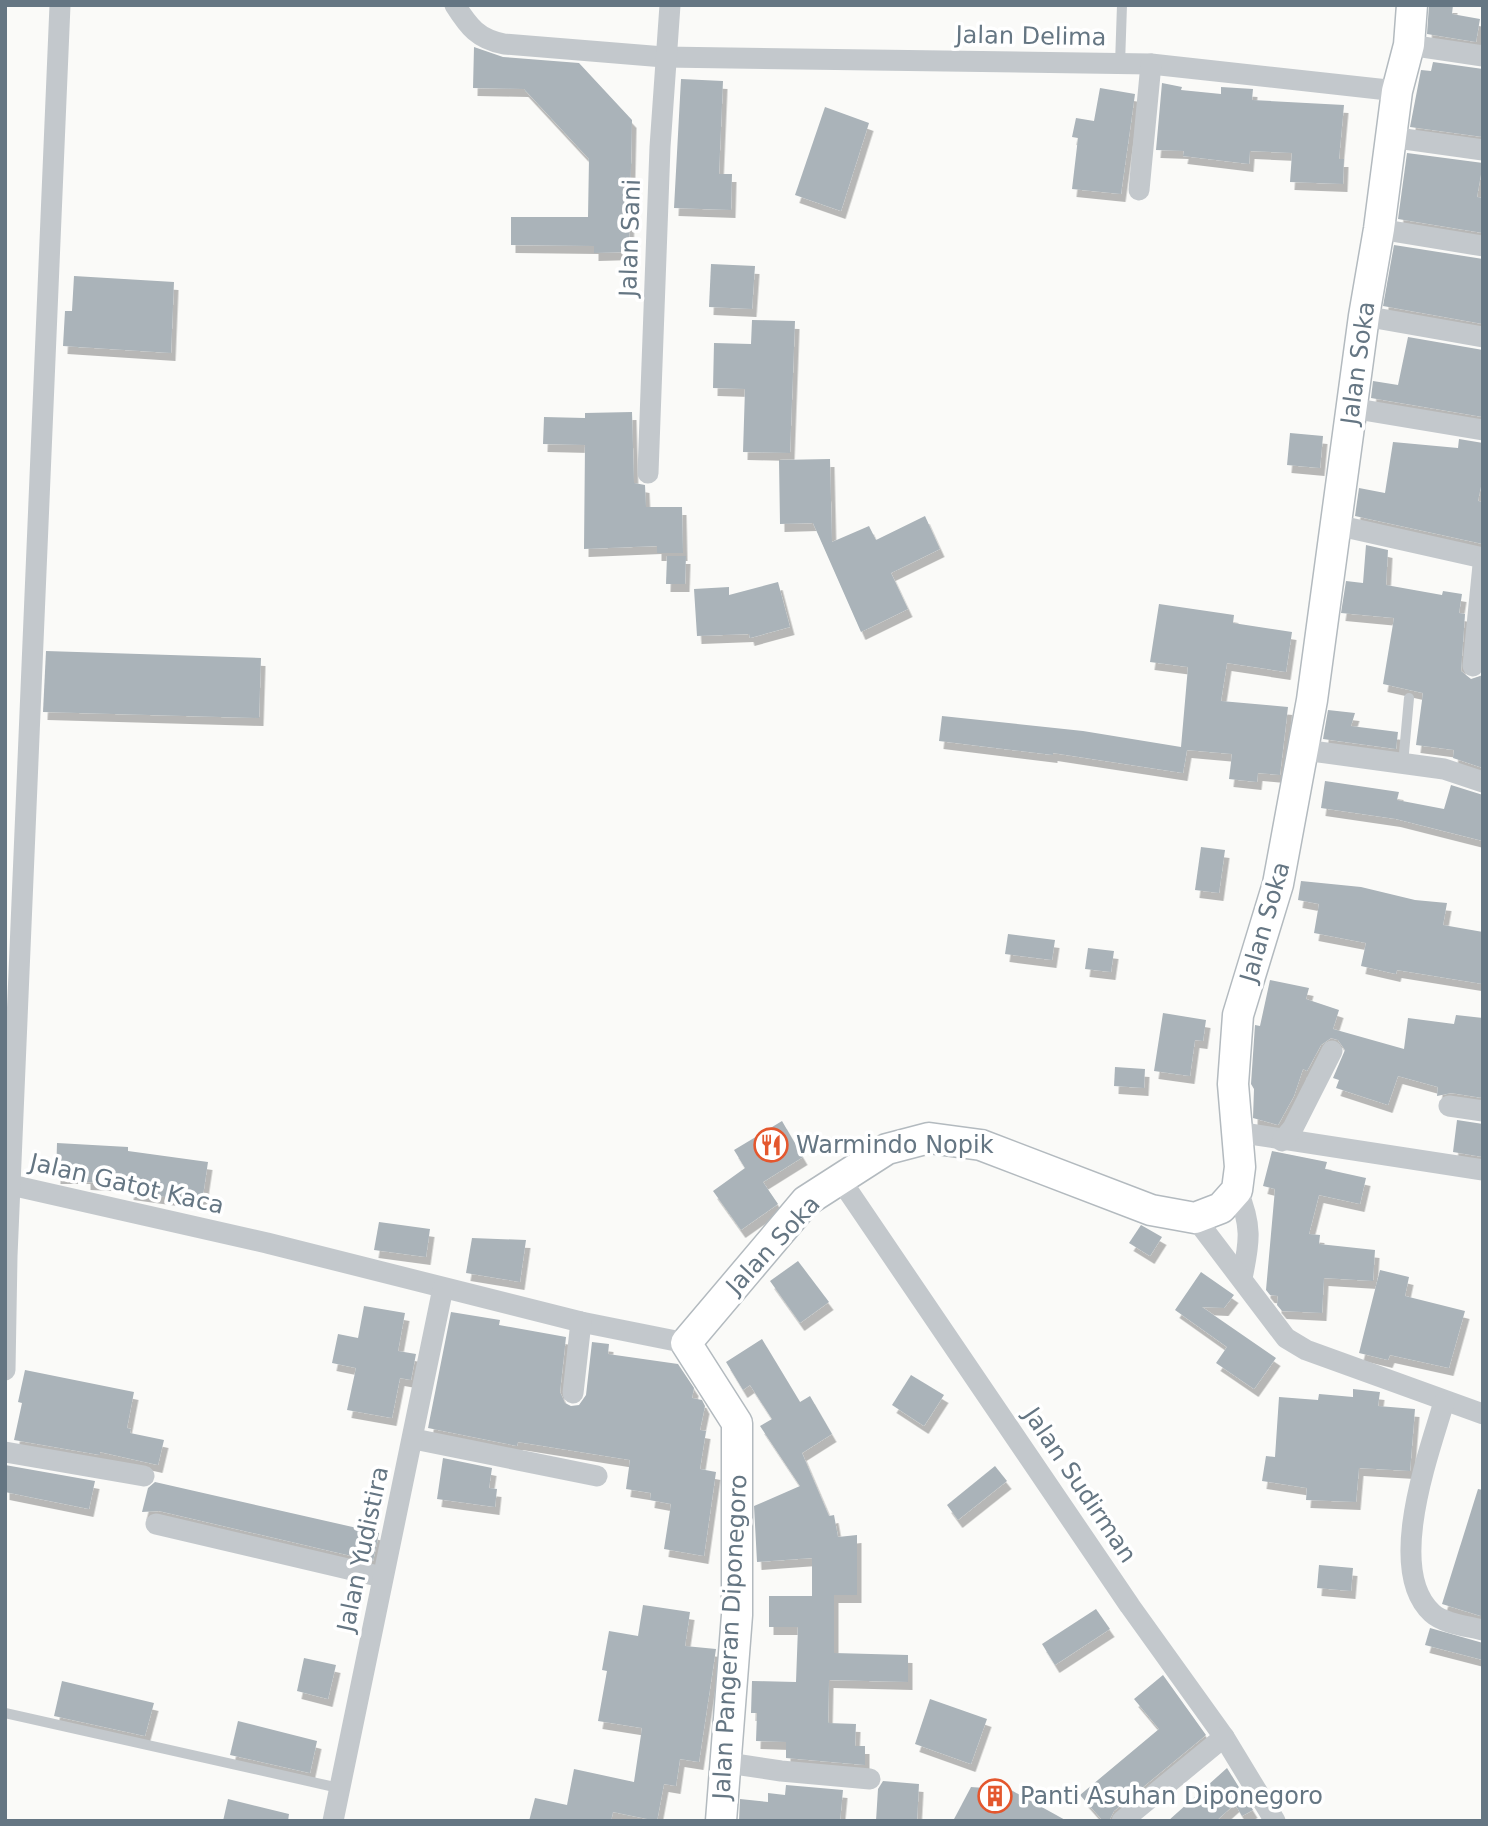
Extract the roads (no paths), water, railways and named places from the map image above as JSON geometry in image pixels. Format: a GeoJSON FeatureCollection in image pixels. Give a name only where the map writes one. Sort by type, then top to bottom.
{"type":"FeatureCollection","features":[{"type":"Feature","properties":{"kind":"street","name":"Jalan Gatot Kaca"},"geometry":{"type":"LineString","coordinates":[[60,5],[11,1185],[581,1322],[686,1343]]}},
{"type":"Feature","properties":{"kind":"street","name":"Jalan Delima"},"geometry":{"type":"LineString","coordinates":[[456,5],[475,33],[487,41],[664,57],[1152,64],[1397,90]]}},
{"type":"Feature","properties":{"kind":"street","name":"Jalan Sani"},"geometry":{"type":"LineString","coordinates":[[649,473],[664,57],[670,5]]}},
{"type":"Feature","properties":{"kind":"street","name":"Jalan Soka"},"geometry":{"type":"LineString","coordinates":[[1237,1190],[1237,1132],[1233,1084],[1238,1015],[1278,884],[1304,750],[1364,316],[1379,229],[1397,90],[1409,45],[1412,5]]}},
{"type":"Feature","properties":{"kind":"street"},"geometry":{"type":"LineString","coordinates":[[1409,45],[1483,57]]}},
{"type":"Feature","properties":{"kind":"street"},"geometry":{"type":"LineString","coordinates":[[1139,190],[1152,64]]}},
{"type":"Feature","properties":{"kind":"street"},"geometry":{"type":"LineString","coordinates":[[1390,137],[1483,150]]}},
{"type":"Feature","properties":{"kind":"street"},"geometry":{"type":"LineString","coordinates":[[1379,229],[1483,246]]}},
{"type":"Feature","properties":{"kind":"street"},"geometry":{"type":"LineString","coordinates":[[1364,316],[1483,337]]}},
{"type":"Feature","properties":{"kind":"street"},"geometry":{"type":"LineString","coordinates":[[1351,408],[1483,430]]}},
{"type":"Feature","properties":{"kind":"street"},"geometry":{"type":"LineString","coordinates":[[1336,525],[1483,558]]}},
{"type":"Feature","properties":{"kind":"street"},"geometry":{"type":"LineString","coordinates":[[1473,666],[1483,565]]}},
{"type":"Feature","properties":{"kind":"street"},"geometry":{"type":"LineString","coordinates":[[1304,750],[1444,769],[1483,782]]}},
{"type":"Feature","properties":{"kind":"street"},"geometry":{"type":"LineString","coordinates":[[1282,1141],[1293,1128],[1332,1051]]}},
{"type":"Feature","properties":{"kind":"street"},"geometry":{"type":"LineString","coordinates":[[1449,1106],[1483,1111]]}},
{"type":"Feature","properties":{"kind":"street"},"geometry":{"type":"LineString","coordinates":[[1237,1132],[1483,1171]]}},
{"type":"Feature","properties":{"kind":"street","name":"Jalan Soka"},"geometry":{"type":"LineString","coordinates":[[686,1343],[806,1201],[887,1149],[929,1138],[981,1145],[1151,1210],[1195,1218]]}},
{"type":"Feature","properties":{"kind":"street","name":"Jalan Sudirman"},"geometry":{"type":"LineString","coordinates":[[840,1180],[1130,1606],[1224,1737],[1275,1821]]}},
{"type":"Feature","properties":{"kind":"street"},"geometry":{"type":"LineString","coordinates":[[5,1370],[11,1185]]}},
{"type":"Feature","properties":{"kind":"street"},"geometry":{"type":"LineString","coordinates":[[1241,1278],[1250,1241],[1249,1218],[1237,1190],[1220,1208],[1195,1218],[1286,1338],[1306,1350],[1483,1414]]}},
{"type":"Feature","properties":{"kind":"street","name":"Jalan Yudistira"},"geometry":{"type":"LineString","coordinates":[[333,1821],[414,1439],[443,1288]]}},
{"type":"Feature","properties":{"kind":"street"},"geometry":{"type":"LineString","coordinates":[[573,1393],[581,1322]]}},
{"type":"Feature","properties":{"kind":"street","name":"Jalan Pangeran Diponegoro"},"geometry":{"type":"LineString","coordinates":[[686,1343],[737,1423],[737,1615],[728,1763],[721,1821]]}},
{"type":"Feature","properties":{"kind":"street"},"geometry":{"type":"LineString","coordinates":[[1444,1402],[1416,1496],[1410,1545],[1417,1588],[1432,1613],[1483,1630]]}},
{"type":"Feature","properties":{"kind":"street"},"geometry":{"type":"LineString","coordinates":[[414,1439],[597,1476]]}},
{"type":"Feature","properties":{"kind":"street"},"geometry":{"type":"LineString","coordinates":[[5,1452],[144,1476]]}},
{"type":"Feature","properties":{"kind":"street"},"geometry":{"type":"LineString","coordinates":[[156,1524],[383,1577]]}},
{"type":"Feature","properties":{"kind":"street"},"geometry":{"type":"LineString","coordinates":[[1122,1821],[1224,1737]]}},
{"type":"Feature","properties":{"kind":"street"},"geometry":{"type":"LineString","coordinates":[[728,1763],[780,1771],[870,1779]]}},
{"type":"Feature","properties":{"kind":"lane"},"geometry":{"type":"LineString","coordinates":[[1120,64],[1122,5]]}},
{"type":"Feature","properties":{"kind":"lane"},"geometry":{"type":"LineString","coordinates":[[1403,764],[1409,698]]}},
{"type":"Feature","properties":{"kind":"lane"},"geometry":{"type":"LineString","coordinates":[[5,1713],[339,1788]]}},
{"type":"Feature","properties":{"kind":"place","name":"Warmindo Nopik"},"geometry":{"type":"Point","coordinates":[771,1145]}},
{"type":"Feature","properties":{"kind":"place","name":"Panti Asuhan Diponegoro"},"geometry":{"type":"Point","coordinates":[995,1796]}}]}
